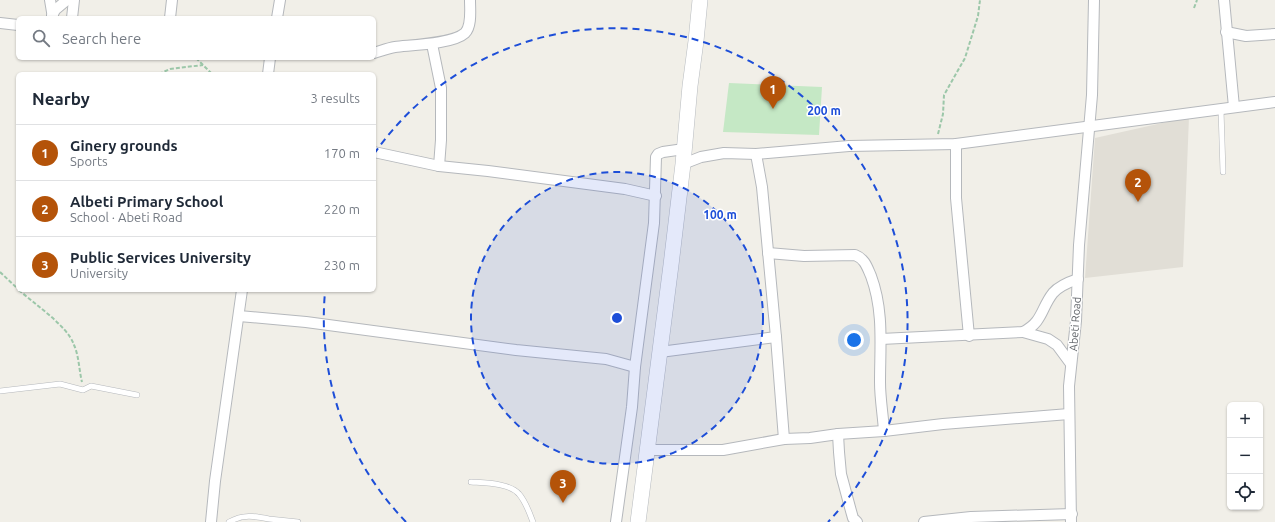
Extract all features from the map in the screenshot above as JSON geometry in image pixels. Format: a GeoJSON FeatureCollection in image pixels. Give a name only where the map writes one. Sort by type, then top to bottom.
{"type":"FeatureCollection","features":[{"type":"Feature","properties":{"kind":"main road"},"geometry":{"type":"LineString","coordinates":[[638,522],[660,352],[700,0]]}},
{"type":"Feature","properties":{"kind":"street"},"geometry":{"type":"LineString","coordinates":[[50,0],[52,16]]}},
{"type":"Feature","properties":{"kind":"street"},"geometry":{"type":"LineString","coordinates":[[52,16],[55,10],[67,0]]}},
{"type":"Feature","properties":{"kind":"street"},"geometry":{"type":"LineString","coordinates":[[72,16],[74,0]]}},
{"type":"Feature","properties":{"kind":"street"},"geometry":{"type":"LineString","coordinates":[[170,16],[172,0]]}},
{"type":"Feature","properties":{"kind":"street"},"geometry":{"type":"LineString","coordinates":[[277,16],[280,0]]}},
{"type":"Feature","properties":{"kind":"street"},"geometry":{"type":"LineString","coordinates":[[376,52],[394,47],[432,44],[464,34],[469,23],[470,0]]}},
{"type":"Feature","properties":{"kind":"street","name":"Abeti Road"},"geometry":{"type":"LineString","coordinates":[[1072,518],[1069,386],[1076,321],[1090,126],[1094,0]]}},
{"type":"Feature","properties":{"kind":"street"},"geometry":{"type":"LineString","coordinates":[[1224,0],[1234,107]]}},
{"type":"Feature","properties":{"kind":"street"},"geometry":{"type":"LineString","coordinates":[[0,23],[16,25]]}},
{"type":"Feature","properties":{"kind":"street"},"geometry":{"type":"LineString","coordinates":[[1226,32],[1246,36],[1275,34]]}},
{"type":"Feature","properties":{"kind":"street"},"geometry":{"type":"LineString","coordinates":[[432,44],[440,88],[441,140],[439,166]]}},
{"type":"Feature","properties":{"kind":"street"},"geometry":{"type":"LineString","coordinates":[[268,60],[268,72]]}},
{"type":"Feature","properties":{"kind":"street"},"geometry":{"type":"LineString","coordinates":[[616,522],[642,322],[656,196],[656,157],[658,154],[663,152],[683,156],[701,157],[724,153],[756,154],[849,146],[956,144],[1275,102]]}},
{"type":"Feature","properties":{"kind":"street"},"geometry":{"type":"LineString","coordinates":[[956,144],[956,198],[969,336]]}},
{"type":"Feature","properties":{"kind":"street"},"geometry":{"type":"LineString","coordinates":[[376,152],[439,166],[625,189],[656,196]]}},
{"type":"Feature","properties":{"kind":"street"},"geometry":{"type":"LineString","coordinates":[[756,154],[762,188],[784,440]]}},
{"type":"Feature","properties":{"kind":"street"},"geometry":{"type":"LineString","coordinates":[[768,253],[804,256],[855,255],[861,258],[867,265],[879,303],[881,340],[880,384],[884,431]]}},
{"type":"Feature","properties":{"kind":"street"},"geometry":{"type":"LineString","coordinates":[[881,340],[1023,332],[1032,328],[1036,324],[1053,294],[1059,288],[1078,279]]}},
{"type":"Feature","properties":{"kind":"street"},"geometry":{"type":"LineString","coordinates":[[211,522],[216,474],[242,292]]}},
{"type":"Feature","properties":{"kind":"street"},"geometry":{"type":"LineString","coordinates":[[239,316],[306,322],[516,350],[606,359],[635,367]]}},
{"type":"Feature","properties":{"kind":"street"},"geometry":{"type":"LineString","coordinates":[[1023,332],[1048,340],[1057,345],[1071,364]]}},
{"type":"Feature","properties":{"kind":"street"},"geometry":{"type":"LineString","coordinates":[[660,352],[776,337]]}},
{"type":"Feature","properties":{"kind":"street"},"geometry":{"type":"LineString","coordinates":[[647,450],[723,450],[784,440],[838,434],[1069,414]]}},
{"type":"Feature","properties":{"kind":"street"},"geometry":{"type":"LineString","coordinates":[[838,434],[838,452],[841,474],[853,518],[857,522]]}},
{"type":"Feature","properties":{"kind":"street"},"geometry":{"type":"LineString","coordinates":[[924,522],[979,517],[1072,518]]}},
{"type":"Feature","properties":{"kind":"lane"},"geometry":{"type":"LineString","coordinates":[[1221,110],[1223,172]]}},
{"type":"Feature","properties":{"kind":"lane"},"geometry":{"type":"LineString","coordinates":[[0,391],[60,384],[83,390],[92,386],[137,395]]}},
{"type":"Feature","properties":{"kind":"lane"},"geometry":{"type":"LineString","coordinates":[[471,482],[507,486],[518,492],[525,502],[533,522]]}},
{"type":"Feature","properties":{"kind":"lane"},"geometry":{"type":"LineString","coordinates":[[229,522],[236,518],[255,516],[298,522]]}},
{"type":"Feature","properties":{"kind":"path"},"geometry":{"type":"LineString","coordinates":[[934,145],[943,114],[944,95],[965,58],[978,16],[980,0]]}},
{"type":"Feature","properties":{"kind":"path"},"geometry":{"type":"LineString","coordinates":[[1194,8],[1197,0]]}},
{"type":"Feature","properties":{"kind":"path"},"geometry":{"type":"LineString","coordinates":[[198,60],[210,72]]}},
{"type":"Feature","properties":{"kind":"path"},"geometry":{"type":"LineString","coordinates":[[163,72],[170,69],[203,65]]}},
{"type":"Feature","properties":{"kind":"path"},"geometry":{"type":"LineString","coordinates":[[0,272],[16,288]]}},
{"type":"Feature","properties":{"kind":"path"},"geometry":{"type":"LineString","coordinates":[[20,292],[62,326],[68,334],[74,345],[83,390]]}},
{"type":"Feature","properties":{"kind":"shaded area"},"geometry":{"type":"Polygon","coordinates":[[[1189,117],[1183,267],[1085,278],[1095,138],[1189,117]]]}},
{"type":"Feature","properties":{"kind":"green space"},"geometry":{"type":"Polygon","coordinates":[[[729,83],[822,87],[819,135],[723,132],[729,83]]]}},
{"type":"Feature","properties":{"kind":"place","name":"Ginery grounds"},"geometry":{"type":"Point","coordinates":[773,109]}},
{"type":"Feature","properties":{"kind":"place","name":"Albeti Primary School"},"geometry":{"type":"Point","coordinates":[1138,202]}},
{"type":"Feature","properties":{"kind":"place","name":"Public Services University"},"geometry":{"type":"Point","coordinates":[563,503]}}]}
